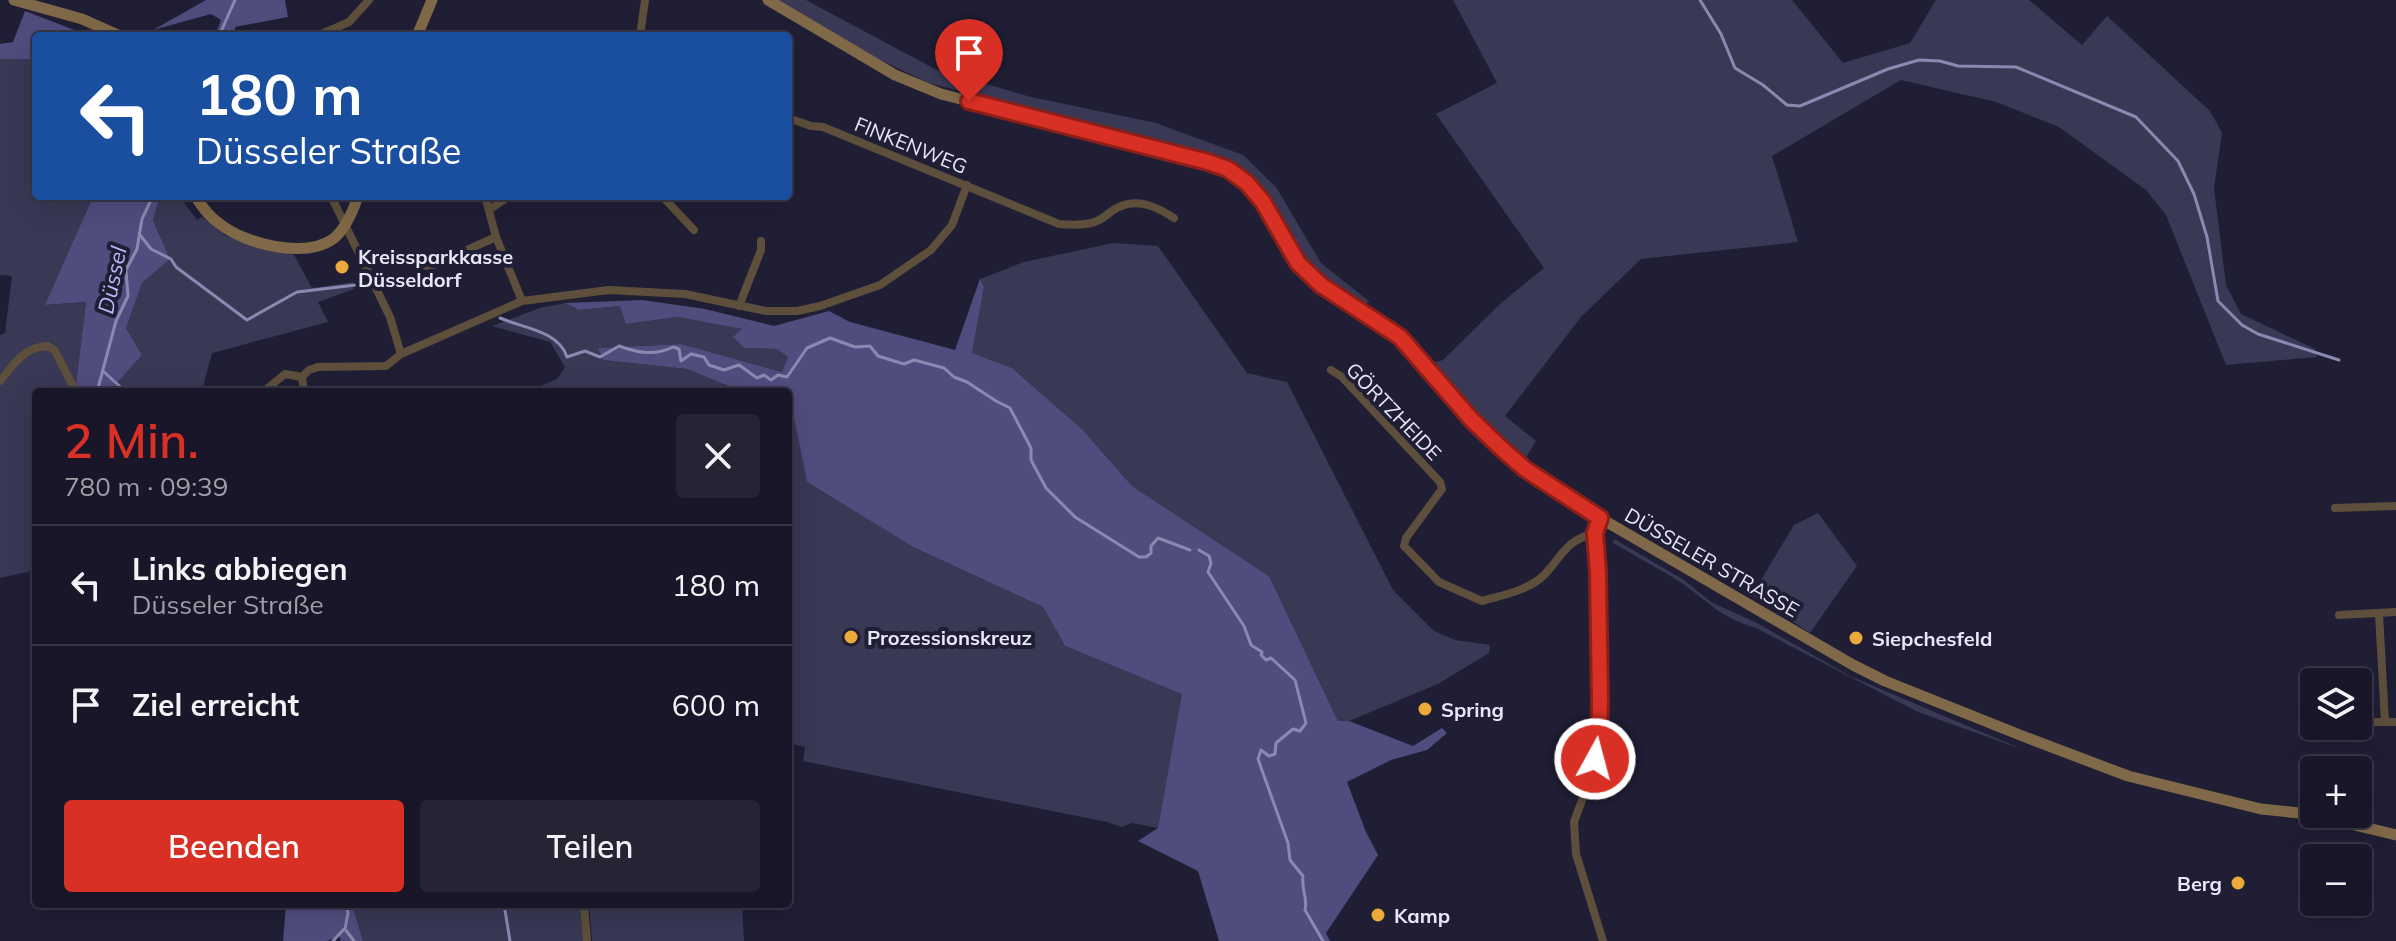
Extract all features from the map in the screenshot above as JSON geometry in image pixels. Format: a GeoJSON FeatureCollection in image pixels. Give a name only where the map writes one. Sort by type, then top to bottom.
{"type":"FeatureCollection","features":[{"type":"Feature","properties":{"kind":"main road"},"geometry":{"type":"LineString","coordinates":[[14,0],[82,19],[111,32]]}},
{"type":"Feature","properties":{"kind":"main road"},"geometry":{"type":"LineString","coordinates":[[419,32],[432,0]]}},
{"type":"Feature","properties":{"kind":"main road","name":"DÜSSELER STRASSE"},"geometry":{"type":"LineString","coordinates":[[768,0],[895,75],[941,94],[1228,169],[1257,194],[1290,252],[1321,285],[1400,337],[1471,419],[1525,469],[1600,518],[1853,665],[2128,776],[2261,809],[2309,814],[2396,835]]}},
{"type":"Feature","properties":{"kind":"main road"},"geometry":{"type":"LineString","coordinates":[[198,200],[206,212],[233,233],[288,248],[305,249],[333,239],[346,224],[356,200]]}},
{"type":"Feature","properties":{"kind":"street"},"geometry":{"type":"LineString","coordinates":[[326,32],[349,22],[369,0]]}},
{"type":"Feature","properties":{"kind":"street"},"geometry":{"type":"LineString","coordinates":[[641,32],[645,0]]}},
{"type":"Feature","properties":{"kind":"street","name":"FINKENWEG"},"geometry":{"type":"LineString","coordinates":[[792,119],[823,127],[1059,224],[1098,221],[1118,207],[1136,203],[1156,207],[1174,218]]}},
{"type":"Feature","properties":{"kind":"street"},"geometry":{"type":"LineString","coordinates":[[268,388],[285,374],[302,377],[318,367],[386,366],[401,354],[522,301],[609,290],[685,294],[766,311],[797,311],[820,306],[880,285],[931,250],[952,225],[967,185]]}},
{"type":"Feature","properties":{"kind":"street"},"geometry":{"type":"LineString","coordinates":[[333,200],[390,317],[401,354]]}},
{"type":"Feature","properties":{"kind":"street"},"geometry":{"type":"LineString","coordinates":[[486,200],[496,237],[522,301]]}},
{"type":"Feature","properties":{"kind":"street"},"geometry":{"type":"LineString","coordinates":[[489,210],[503,200]]}},
{"type":"Feature","properties":{"kind":"street"},"geometry":{"type":"LineString","coordinates":[[666,200],[694,230]]}},
{"type":"Feature","properties":{"kind":"street"},"geometry":{"type":"LineString","coordinates":[[424,265],[429,267],[496,237]]}},
{"type":"Feature","properties":{"kind":"street"},"geometry":{"type":"LineString","coordinates":[[739,306],[761,250],[761,241]]}},
{"type":"Feature","properties":{"kind":"street"},"geometry":{"type":"LineString","coordinates":[[0,381],[21,355],[35,346],[48,346],[55,351],[74,388]]}},
{"type":"Feature","properties":{"kind":"street","name":"GÖRTZHEIDE"},"geometry":{"type":"LineString","coordinates":[[1331,370],[1342,377],[1440,482],[1442,489],[1406,538],[1404,546],[1439,582],[1482,601],[1520,590],[1545,575],[1569,544],[1595,533]]}},
{"type":"Feature","properties":{"kind":"street"},"geometry":{"type":"LineString","coordinates":[[302,377],[303,388]]}},
{"type":"Feature","properties":{"kind":"street"},"geometry":{"type":"LineString","coordinates":[[2335,508],[2396,506]]}},
{"type":"Feature","properties":{"kind":"street"},"geometry":{"type":"LineString","coordinates":[[1600,518],[1595,533],[1599,741],[1591,776],[1574,822],[1576,854],[1603,941]]}},
{"type":"Feature","properties":{"kind":"street"},"geometry":{"type":"LineString","coordinates":[[2339,615],[2396,612]]}},
{"type":"Feature","properties":{"kind":"street"},"geometry":{"type":"LineString","coordinates":[[2379,614],[2385,722]]}},
{"type":"Feature","properties":{"kind":"street"},"geometry":{"type":"LineString","coordinates":[[2372,722],[2396,722]]}},
{"type":"Feature","properties":{"kind":"street"},"geometry":{"type":"LineString","coordinates":[[584,908],[587,941]]}},
{"type":"Feature","properties":{"kind":"shaded area"},"geometry":{"type":"Polygon","coordinates":[[[206,0],[285,0],[288,17],[235,27],[235,32],[216,32],[221,20],[211,14],[153,30],[206,0]]]}},
{"type":"Feature","properties":{"kind":"shaded area"},"geometry":{"type":"Polygon","coordinates":[[[776,0],[806,0],[935,69],[1031,97],[1156,123],[1243,155],[1276,187],[1321,263],[1370,302],[1359,305],[1313,271],[1255,183],[1238,170],[1216,160],[1150,141],[929,83],[876,58],[776,0]]]}},
{"type":"Feature","properties":{"kind":"shaded area"},"geometry":{"type":"Polygon","coordinates":[[[1453,0],[1792,0],[1843,63],[1910,43],[1936,0],[2029,0],[2082,45],[2107,16],[2210,111],[2222,133],[2214,188],[2226,285],[2241,314],[2315,349],[2317,357],[2226,365],[2166,215],[2146,190],[2059,127],[1996,102],[1901,80],[1772,156],[1798,242],[1641,259],[1581,317],[1505,416],[1536,441],[1526,457],[1484,423],[1432,363],[1443,360],[1501,303],[1544,268],[1436,114],[1497,83],[1453,0]]]}},
{"type":"Feature","properties":{"kind":"shaded area"},"geometry":{"type":"Polygon","coordinates":[[[25,11],[80,32],[32,32],[32,59],[0,59],[0,44],[13,42],[25,11]]]}},
{"type":"Feature","properties":{"kind":"shaded area"},"geometry":{"type":"Polygon","coordinates":[[[0,59],[32,59],[32,200],[92,200],[46,305],[86,302],[75,388],[32,388],[32,571],[0,578],[0,335],[5,333],[12,276],[0,275],[0,59]]]}},
{"type":"Feature","properties":{"kind":"shaded area"},"geometry":{"type":"Polygon","coordinates":[[[92,200],[159,200],[153,220],[170,259],[142,283],[126,328],[142,355],[113,388],[75,388],[86,302],[45,305],[92,200]]]}},
{"type":"Feature","properties":{"kind":"shaded area"},"geometry":{"type":"Polygon","coordinates":[[[159,200],[182,200],[197,220],[202,217],[226,236],[294,255],[312,288],[353,282],[354,289],[318,302],[328,322],[212,353],[202,388],[113,388],[142,355],[126,328],[142,283],[170,259],[153,220],[159,200]]]}},
{"type":"Feature","properties":{"kind":"shaded area"},"geometry":{"type":"Polygon","coordinates":[[[1113,243],[1158,246],[1247,373],[1287,382],[1393,590],[1434,631],[1455,640],[1490,645],[1489,653],[1438,684],[1349,721],[1338,721],[1269,576],[1132,486],[1082,429],[1012,368],[972,353],[984,287],[980,279],[1024,262],[1113,243]]]}},
{"type":"Feature","properties":{"kind":"shaded area"},"geometry":{"type":"Polygon","coordinates":[[[980,279],[984,287],[972,353],[1012,368],[1082,429],[1132,486],[1269,576],[1338,721],[1349,721],[1413,746],[1442,728],[1447,733],[1427,750],[1391,760],[1347,782],[1378,855],[1326,933],[1330,941],[1219,941],[1198,871],[1138,841],[1158,828],[1182,694],[1065,646],[1043,607],[913,547],[807,482],[792,412],[792,388],[733,388],[687,369],[603,360],[598,348],[681,344],[782,372],[788,357],[777,349],[745,348],[733,337],[742,329],[678,317],[626,324],[620,306],[579,310],[565,303],[642,300],[705,309],[774,326],[829,311],[850,322],[955,350],[980,279]]]}},
{"type":"Feature","properties":{"kind":"shaded area"},"geometry":{"type":"Polygon","coordinates":[[[565,303],[579,310],[621,306],[626,324],[678,317],[744,329],[745,348],[777,349],[789,357],[782,372],[681,344],[599,348],[603,360],[687,369],[733,388],[536,388],[557,379],[565,367],[550,342],[492,326],[540,308],[565,303]]]}},
{"type":"Feature","properties":{"kind":"shaded area"},"geometry":{"type":"Polygon","coordinates":[[[792,412],[807,482],[913,547],[1043,607],[1065,646],[1183,694],[1158,828],[1132,823],[1122,827],[803,761],[805,747],[792,744],[792,412]]]}},
{"type":"Feature","properties":{"kind":"shaded area"},"geometry":{"type":"Polygon","coordinates":[[[1818,513],[1857,566],[1810,633],[1752,595],[1794,525],[1818,513]]]}},
{"type":"Feature","properties":{"kind":"shaded area"},"geometry":{"type":"Polygon","coordinates":[[[1614,539],[1684,580],[1711,602],[1757,623],[1850,676],[2024,750],[1918,712],[1756,628],[1732,619],[1680,582],[1613,543],[1614,539]]]}},
{"type":"Feature","properties":{"kind":"shaded area"},"geometry":{"type":"Polygon","coordinates":[[[286,908],[353,908],[363,941],[341,941],[339,936],[327,941],[283,941],[286,908]]]}},
{"type":"Feature","properties":{"kind":"shaded area"},"geometry":{"type":"Polygon","coordinates":[[[353,908],[581,908],[584,941],[363,941],[353,908]]]}},
{"type":"Feature","properties":{"kind":"shaded area"},"geometry":{"type":"Polygon","coordinates":[[[589,908],[742,908],[744,941],[592,941],[589,908]]]}},
{"type":"Feature","properties":{"kind":"waterway","name":"Düssel"},"geometry":{"type":"LineString","coordinates":[[221,32],[235,0]]}},
{"type":"Feature","properties":{"kind":"waterway"},"geometry":{"type":"LineString","coordinates":[[1700,0],[1721,34],[1735,68],[1787,105],[1800,106],[1888,69],[1919,60],[1958,66],[2016,67],[2136,117],[2178,161],[2194,194],[2207,237],[2218,301],[2242,325],[2258,334],[2339,360]]}},
{"type":"Feature","properties":{"kind":"waterway","name":"Düssel"},"geometry":{"type":"LineString","coordinates":[[98,388],[116,321],[128,296],[126,270],[137,249],[142,219],[151,200]]}},
{"type":"Feature","properties":{"kind":"waterway"},"geometry":{"type":"LineString","coordinates":[[140,235],[151,249],[171,259],[176,267],[247,320],[297,292],[364,284]]}},
{"type":"Feature","properties":{"kind":"waterway"},"geometry":{"type":"LineString","coordinates":[[500,318],[548,336],[563,348],[567,357],[585,351],[600,357],[619,346],[646,352],[660,352],[673,347],[679,349],[681,361],[691,354],[704,357],[709,365],[724,370],[739,365],[757,378],[764,375],[771,380],[778,375],[787,377],[807,348],[830,338],[855,347],[870,346],[878,356],[904,364],[914,360],[944,368],[954,377],[1010,408],[1031,448],[1031,460],[1046,488],[1075,517],[1139,557],[1151,553],[1151,546],[1158,538],[1190,550]]}},
{"type":"Feature","properties":{"kind":"waterway","name":"Düssel"},"geometry":{"type":"LineString","coordinates":[[103,371],[122,388]]}},
{"type":"Feature","properties":{"kind":"waterway"},"geometry":{"type":"LineString","coordinates":[[1199,550],[1209,556],[1211,563],[1208,572],[1244,626],[1251,645],[1262,652],[1266,660],[1271,658],[1295,680],[1306,723],[1300,731],[1293,729],[1276,743],[1275,754],[1269,756],[1261,750],[1258,759],[1288,843],[1290,860],[1303,876],[1305,910],[1323,941]]}},
{"type":"Feature","properties":{"kind":"waterway","name":"Düssel"},"geometry":{"type":"LineString","coordinates":[[347,908],[345,929],[354,941]]}},
{"type":"Feature","properties":{"kind":"waterway","name":"Düssel"},"geometry":{"type":"LineString","coordinates":[[505,908],[510,941]]}},
{"type":"Feature","properties":{"kind":"waterway"},"geometry":{"type":"LineString","coordinates":[[333,941],[344,929]]}},
{"type":"Feature","properties":{"kind":"place","name":"Kreissparkkasse Düsseldorf"},"geometry":{"type":"Point","coordinates":[342,267]}},
{"type":"Feature","properties":{"kind":"place","name":"Prozessionskreuz"},"geometry":{"type":"Point","coordinates":[851,637]}},
{"type":"Feature","properties":{"kind":"place","name":"Siepchesfeld"},"geometry":{"type":"Point","coordinates":[1856,638]}},
{"type":"Feature","properties":{"kind":"place","name":"Spring"},"geometry":{"type":"Point","coordinates":[1425,709]}},
{"type":"Feature","properties":{"kind":"place","name":"Berg"},"geometry":{"type":"Point","coordinates":[2238,883]}},
{"type":"Feature","properties":{"kind":"place","name":"Kamp"},"geometry":{"type":"Point","coordinates":[1378,915]}},
{"type":"Feature","properties":{"kind":"route"},"geometry":{"type":"LineString","coordinates":[[969,101],[1208,162],[1239,176],[1257,194],[1298,263],[1321,285],[1400,337],[1471,419],[1501,448],[1525,469],[1600,518],[1595,533],[1600,701],[1599,741],[1595,759]]}}]}
